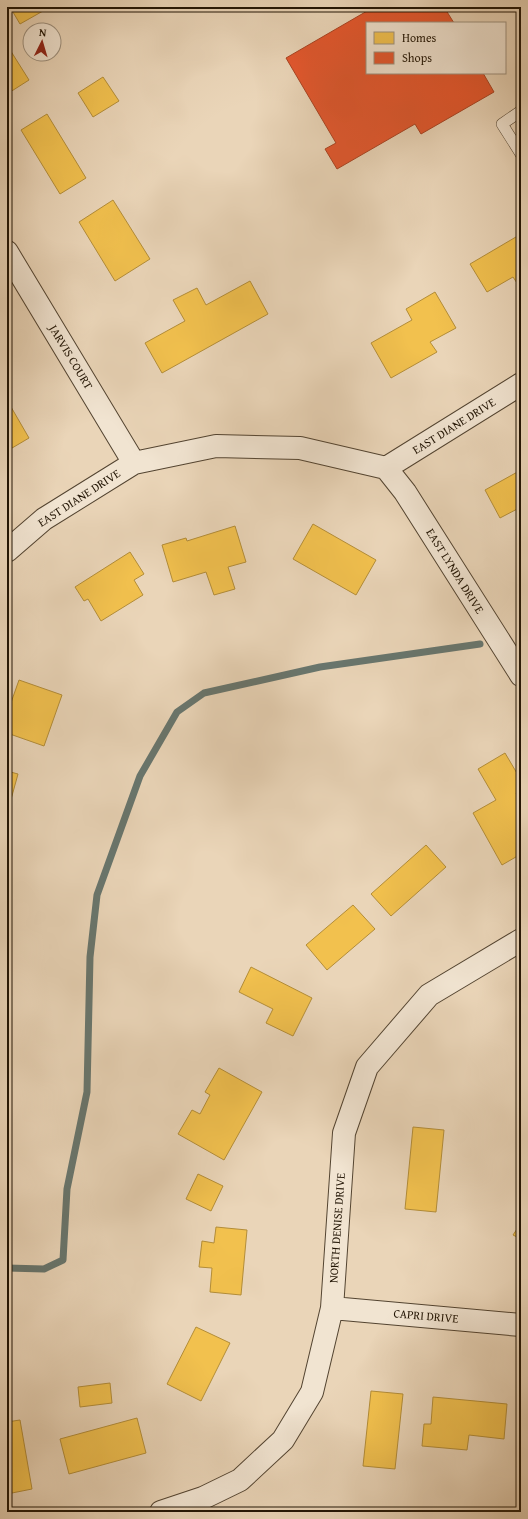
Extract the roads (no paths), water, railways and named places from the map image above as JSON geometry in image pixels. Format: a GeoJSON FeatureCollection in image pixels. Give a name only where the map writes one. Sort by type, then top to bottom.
{"type":"FeatureCollection","features":[{"type":"Feature","properties":{"kind":"street","name":"JARVIS COURT"},"geometry":{"type":"LineString","coordinates":[[7,252],[134,463]]}},
{"type":"Feature","properties":{"kind":"street","name":"EAST DIANE DRIVE"},"geometry":{"type":"LineString","coordinates":[[386,468],[521,384]]}},
{"type":"Feature","properties":{"kind":"street"},"geometry":{"type":"LineString","coordinates":[[134,463],[216,446],[300,448],[386,468]]}},
{"type":"Feature","properties":{"kind":"street","name":"EAST DIANE DRIVE"},"geometry":{"type":"LineString","coordinates":[[7,551],[44,519],[134,463]]}},
{"type":"Feature","properties":{"kind":"street","name":"EAST LYNDA DRIVE"},"geometry":{"type":"LineString","coordinates":[[386,468],[405,492],[521,676]]}},
{"type":"Feature","properties":{"kind":"street","name":"NORTH DENISE DRIVE"},"geometry":{"type":"LineString","coordinates":[[161,1512],[203,1498],[240,1480],[283,1440],[312,1392],[332,1308],[344,1133],[367,1068],[429,995],[521,940]]}},
{"type":"Feature","properties":{"kind":"street","name":"CAPRI DRIVE"},"geometry":{"type":"LineString","coordinates":[[332,1308],[521,1325]]}},
{"type":"Feature","properties":{"kind":"lane"},"geometry":{"type":"LineString","coordinates":[[521,112],[502,124],[521,154]]}},
{"type":"Feature","properties":{"kind":"waterway"},"geometry":{"type":"LineString","coordinates":[[7,1268],[44,1269],[63,1260],[67,1189],[87,1092],[90,957],[97,895],[140,776],[177,712],[204,693],[320,667],[480,644]]}}]}
